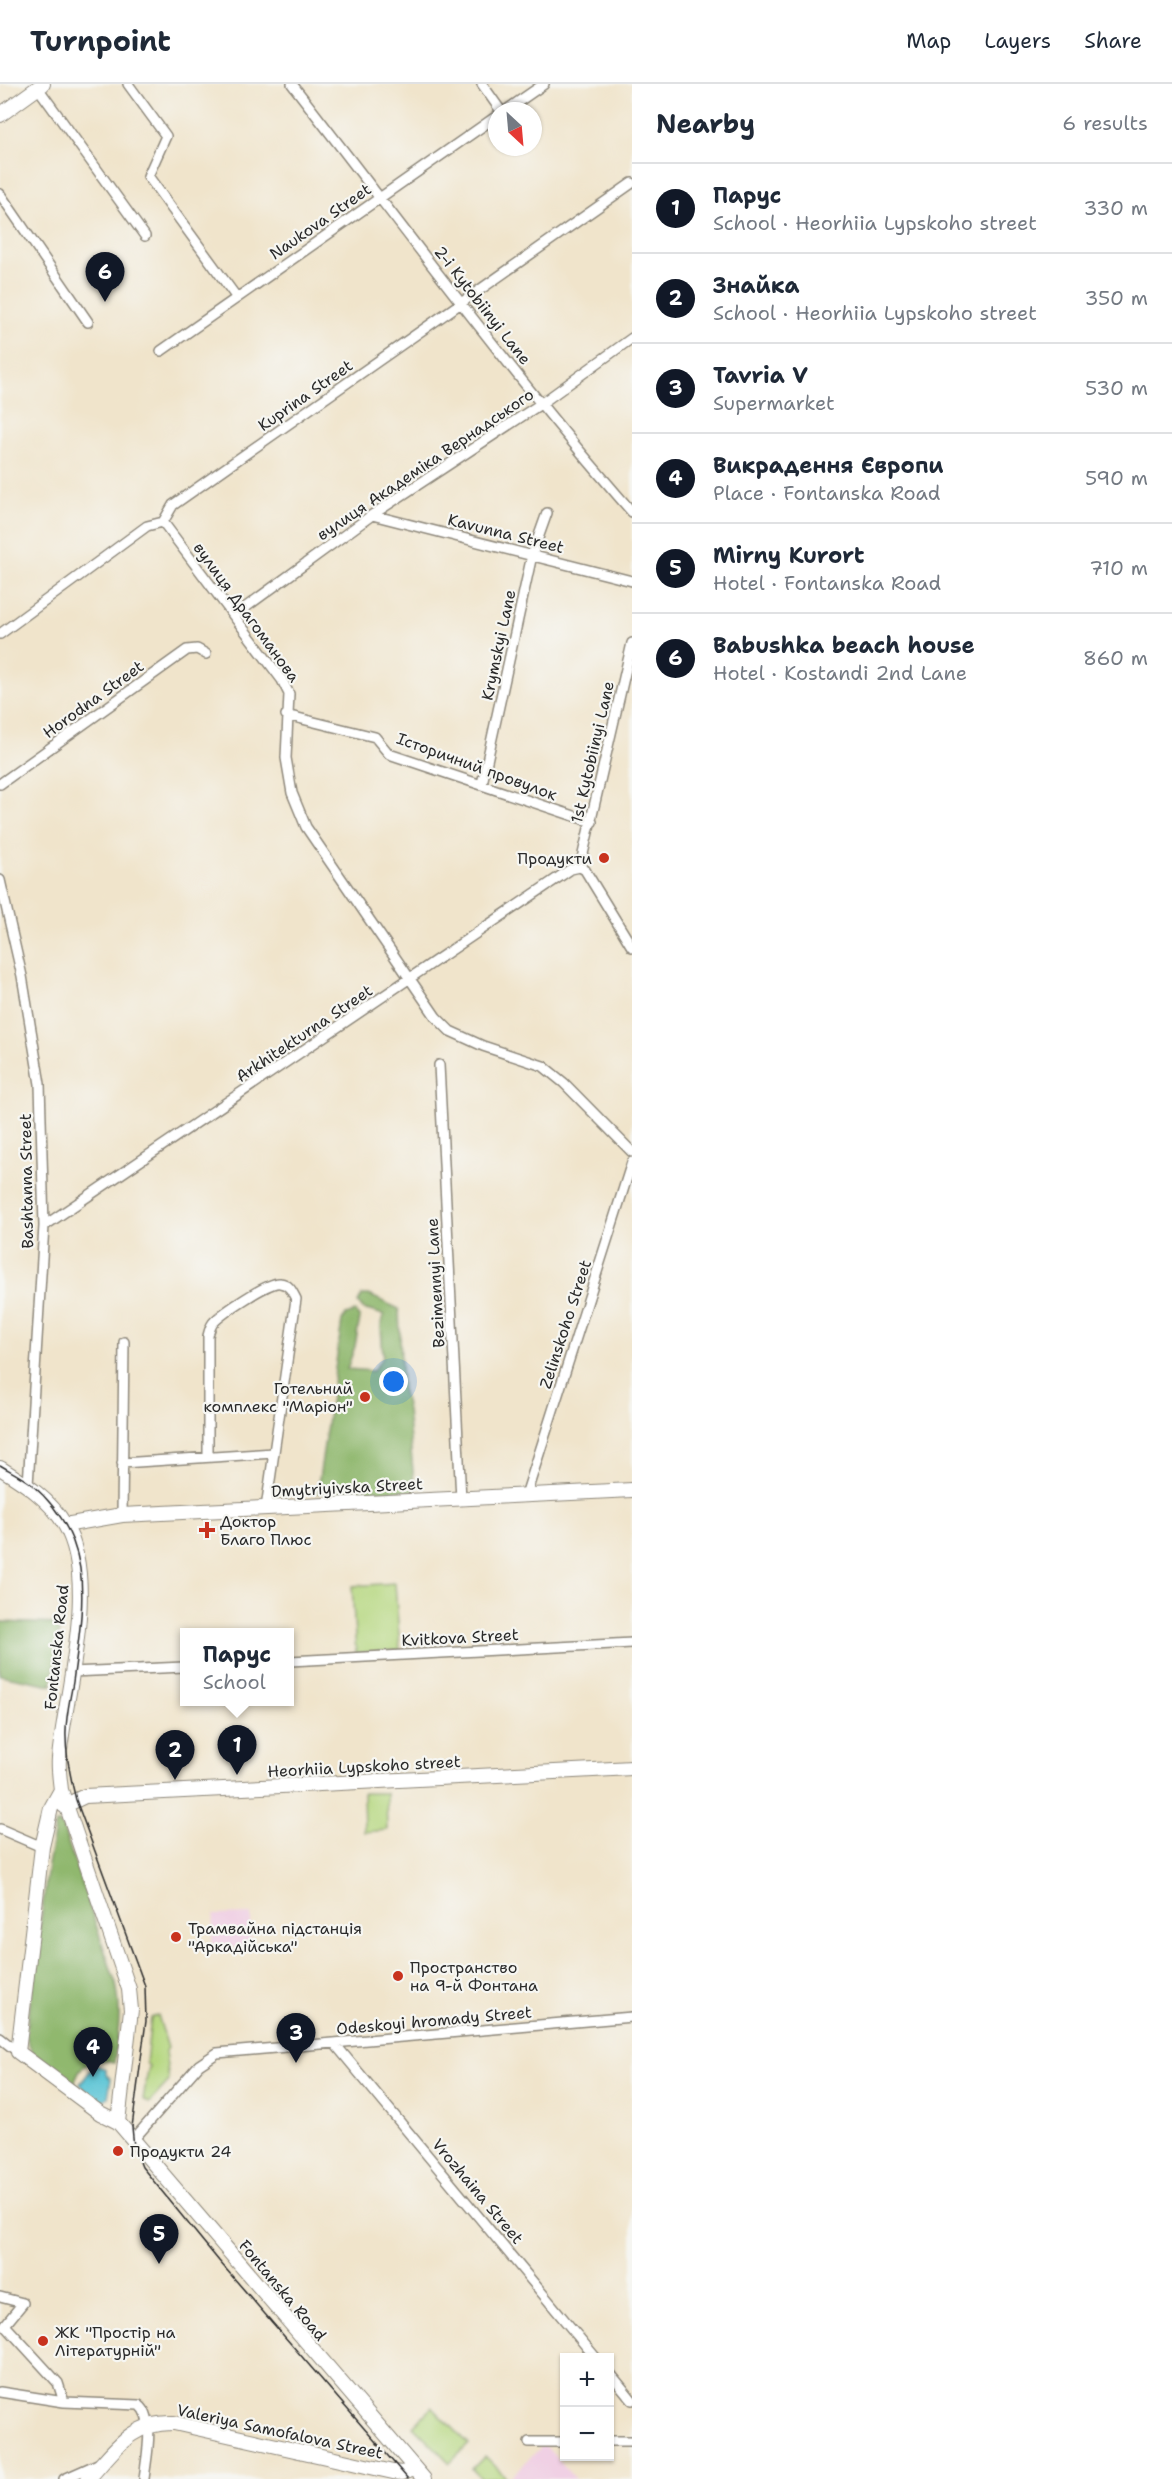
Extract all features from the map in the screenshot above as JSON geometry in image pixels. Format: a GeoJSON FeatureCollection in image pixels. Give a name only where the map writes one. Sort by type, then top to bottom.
{"type":"FeatureCollection","features":[{"type":"Feature","properties":{"kind":"street"},"geometry":{"type":"LineString","coordinates":[[128,84],[166,136],[148,176],[237,298]]}},
{"type":"Feature","properties":{"kind":"street","name":"2-i Kytobiinyi Lane"},"geometry":{"type":"LineString","coordinates":[[292,84],[576,448],[632,512]]}},
{"type":"Feature","properties":{"kind":"street"},"geometry":{"type":"LineString","coordinates":[[482,84],[496,102]]}},
{"type":"Feature","properties":{"kind":"street"},"geometry":{"type":"LineString","coordinates":[[517,102],[544,84]]}},
{"type":"Feature","properties":{"kind":"street"},"geometry":{"type":"LineString","coordinates":[[0,115],[41,86],[145,236]]}},
{"type":"Feature","properties":{"kind":"street","name":"Naukova Street"},"geometry":{"type":"LineString","coordinates":[[161,351],[488,122]]}},
{"type":"Feature","properties":{"kind":"street","name":"Kuprina Street"},"geometry":{"type":"LineString","coordinates":[[0,634],[147,526],[163,522],[173,506],[632,183]]}},
{"type":"Feature","properties":{"kind":"street"},"geometry":{"type":"LineString","coordinates":[[0,194],[88,322]]}},
{"type":"Feature","properties":{"kind":"street"},"geometry":{"type":"LineString","coordinates":[[629,340],[632,351]]}},
{"type":"Feature","properties":{"kind":"street","name":"вулиця Академіка Вернадського"},"geometry":{"type":"LineString","coordinates":[[235,615],[372,515],[542,403],[629,340]]}},
{"type":"Feature","properties":{"kind":"street","name":"Krymskyi Lane"},"geometry":{"type":"LineString","coordinates":[[482,784],[532,555],[547,513]]}},
{"type":"Feature","properties":{"kind":"street","name":"Kavunna Street"},"geometry":{"type":"LineString","coordinates":[[372,515],[632,581]]}},
{"type":"Feature","properties":{"kind":"street","name":"вулиця Драгоманова"},"geometry":{"type":"LineString","coordinates":[[163,522],[282,680],[289,694],[286,715],[286,758],[292,793],[306,827],[436,1017],[450,1031],[483,1046],[543,1066],[564,1083],[632,1152]]}},
{"type":"Feature","properties":{"kind":"street","name":"1st Kytobiinyi Lane"},"geometry":{"type":"LineString","coordinates":[[580,867],[632,643]]}},
{"type":"Feature","properties":{"kind":"street","name":"Horodna Street"},"geometry":{"type":"LineString","coordinates":[[0,784],[187,650],[197,649],[206,654]]}},
{"type":"Feature","properties":{"kind":"street","name":"Історичний провулок"},"geometry":{"type":"LineString","coordinates":[[286,715],[375,737],[389,754],[592,822]]}},
{"type":"Feature","properties":{"kind":"street"},"geometry":{"type":"LineString","coordinates":[[279,748],[286,758]]}},
{"type":"Feature","properties":{"kind":"street"},"geometry":{"type":"LineString","coordinates":[[580,867],[585,870],[632,947]]}},
{"type":"Feature","properties":{"kind":"street","name":"Arkhitekturna Street"},"geometry":{"type":"LineString","coordinates":[[44,1226],[572,869],[580,867]]}},
{"type":"Feature","properties":{"kind":"street","name":"Bashtanna Street"},"geometry":{"type":"LineString","coordinates":[[0,880],[22,976],[40,1084],[44,1226],[28,1485]]}},
{"type":"Feature","properties":{"kind":"street","name":"Bezimennyi Lane"},"geometry":{"type":"LineString","coordinates":[[439,1065],[461,1498]]}},
{"type":"Feature","properties":{"kind":"street","name":"Zelinskoho Street"},"geometry":{"type":"LineString","coordinates":[[526,1495],[632,1162]]}},
{"type":"Feature","properties":{"kind":"street"},"geometry":{"type":"LineString","coordinates":[[208,1457],[208,1336],[210,1327],[218,1318],[274,1282],[283,1283],[290,1287],[296,1299],[266,1508]]}},
{"type":"Feature","properties":{"kind":"street"},"geometry":{"type":"LineString","coordinates":[[122,1515],[124,1342]]}},
{"type":"Feature","properties":{"kind":"street"},"geometry":{"type":"LineString","coordinates":[[123,1463],[273,1453]]}},
{"type":"Feature","properties":{"kind":"street","name":"Fontanska Road"},"geometry":{"type":"LineString","coordinates":[[0,1468],[28,1485],[65,1525],[78,1565],[80,1590],[72,1672],[59,1760],[61,1810],[42,1847],[18,2052],[100,2114],[118,2122],[420,2474]]}},
{"type":"Feature","properties":{"kind":"street","name":"Dmytriyivska Street"},"geometry":{"type":"LineString","coordinates":[[65,1525],[122,1515],[632,1490]]}},
{"type":"Feature","properties":{"kind":"street","name":"Kvitkova Street"},"geometry":{"type":"LineString","coordinates":[[294,1661],[632,1643]]}},
{"type":"Feature","properties":{"kind":"street"},"geometry":{"type":"LineString","coordinates":[[72,1672],[180,1667]]}},
{"type":"Feature","properties":{"kind":"street","name":"Heorhiia Lypskoho street"},"geometry":{"type":"LineString","coordinates":[[61,1810],[85,1796],[632,1768]]}},
{"type":"Feature","properties":{"kind":"street"},"geometry":{"type":"LineString","coordinates":[[61,1810],[129,1989],[131,2010],[118,2122]]}},
{"type":"Feature","properties":{"kind":"street"},"geometry":{"type":"LineString","coordinates":[[0,1829],[42,1847]]}},
{"type":"Feature","properties":{"kind":"street","name":"Odeskoyi hromady Street"},"geometry":{"type":"LineString","coordinates":[[133,2140],[198,2065],[217,2053],[632,2017]]}},
{"type":"Feature","properties":{"kind":"street"},"geometry":{"type":"LineString","coordinates":[[0,2038],[18,2052]]}},
{"type":"Feature","properties":{"kind":"street","name":"Vrozhaina Street"},"geometry":{"type":"LineString","coordinates":[[335,2044],[593,2353]]}},
{"type":"Feature","properties":{"kind":"street"},"geometry":{"type":"LineString","coordinates":[[0,2296],[23,2303],[5,2325],[58,2384],[64,2402]]}},
{"type":"Feature","properties":{"kind":"street"},"geometry":{"type":"LineString","coordinates":[[614,2379],[632,2400]]}},
{"type":"Feature","properties":{"kind":"street"},"geometry":{"type":"LineString","coordinates":[[0,2392],[64,2402],[139,2405],[148,2415],[149,2425],[144,2479]]}},
{"type":"Feature","properties":{"kind":"street","name":"Valeriya Samofalova Street"},"geometry":{"type":"LineString","coordinates":[[149,2425],[174,2423],[393,2472],[420,2474]]}},
{"type":"Feature","properties":{"kind":"street"},"geometry":{"type":"LineString","coordinates":[[88,2479],[131,2433],[149,2425]]}},
{"type":"Feature","properties":{"kind":"street"},"geometry":{"type":"LineString","coordinates":[[614,2441],[632,2441]]}},
{"type":"Feature","properties":{"kind":"street"},"geometry":{"type":"LineString","coordinates":[[529,2442],[560,2442]]}},
{"type":"Feature","properties":{"kind":"street"},"geometry":{"type":"LineString","coordinates":[[64,2479],[105,2461]]}},
{"type":"Feature","properties":{"kind":"shaded area"},"geometry":{"type":"Polygon","coordinates":[[[251,1914],[251,1946],[211,1949],[214,1915],[251,1914]]]}},
{"type":"Feature","properties":{"kind":"shaded area"},"geometry":{"type":"Polygon","coordinates":[[[544,2444],[575,2479],[509,2479],[544,2444]]]}},
{"type":"Feature","properties":{"kind":"green space"},"geometry":{"type":"Polygon","coordinates":[[[362,1295],[369,1295],[399,1309],[402,1388],[407,1410],[415,1491],[317,1493],[342,1321],[346,1315],[355,1312],[360,1318],[355,1346],[347,1369],[373,1371],[383,1357],[381,1326],[384,1315],[363,1309],[358,1303],[362,1295]]]}},
{"type":"Feature","properties":{"kind":"green space"},"geometry":{"type":"Polygon","coordinates":[[[395,1583],[400,1650],[356,1653],[352,1586],[395,1583]]]}},
{"type":"Feature","properties":{"kind":"green space"},"geometry":{"type":"Polygon","coordinates":[[[0,1622],[60,1624],[52,1685],[0,1675],[0,1622]]]}},
{"type":"Feature","properties":{"kind":"green space"},"geometry":{"type":"Polygon","coordinates":[[[363,1793],[386,1793],[387,1830],[364,1832],[363,1793]]]}},
{"type":"Feature","properties":{"kind":"green space"},"geometry":{"type":"Polygon","coordinates":[[[56,1823],[63,1828],[116,1984],[119,2004],[114,2063],[99,2060],[88,2063],[79,2072],[74,2086],[34,2058],[26,2036],[48,1865],[56,1823]]]}},
{"type":"Feature","properties":{"kind":"green space"},"geometry":{"type":"Polygon","coordinates":[[[158,2015],[168,2048],[165,2051],[169,2081],[149,2103],[143,2099],[149,2066],[146,2063],[151,2018],[158,2015]]]}},
{"type":"Feature","properties":{"kind":"green space"},"geometry":{"type":"Polygon","coordinates":[[[432,2407],[469,2444],[450,2463],[413,2426],[432,2407]]]}},
{"type":"Feature","properties":{"kind":"green space"},"geometry":{"type":"Polygon","coordinates":[[[485,2456],[507,2479],[482,2479],[472,2469],[485,2456]]]}},
{"type":"Feature","properties":{"kind":"water"},"geometry":{"type":"Polygon","coordinates":[[[95,2065],[106,2069],[106,2074],[111,2079],[108,2097],[102,2101],[94,2098],[80,2084],[95,2065]]]}},
{"type":"Feature","properties":{"kind":"tram line"},"geometry":{"type":"LineString","coordinates":[[0,1465],[31,1484],[52,1506],[67,1528],[76,1551],[81,1576],[82,1601],[77,1654],[66,1723],[67,1753],[76,1800],[145,1986],[146,2021],[132,2127],[134,2147],[142,2167],[219,2261],[408,2479]]}},
{"type":"Feature","properties":{"kind":"place","name":"Babushka beach house"},"geometry":{"type":"Point","coordinates":[105,302]}},
{"type":"Feature","properties":{"kind":"place","name":"Продукти"},"geometry":{"type":"Point","coordinates":[604,858]}},
{"type":"Feature","properties":{"kind":"place","name":"Готельний комплекс \"Маріон\""},"geometry":{"type":"Point","coordinates":[365,1397]}},
{"type":"Feature","properties":{"kind":"place","name":"Доктор Благо Плюс"},"geometry":{"type":"Point","coordinates":[207,1530]}},
{"type":"Feature","properties":{"kind":"place","name":"Парус"},"geometry":{"type":"Point","coordinates":[237,1775]}},
{"type":"Feature","properties":{"kind":"place","name":"Знайка"},"geometry":{"type":"Point","coordinates":[175,1780]}},
{"type":"Feature","properties":{"kind":"place","name":"Трамвайна підстанція \"Аркадійська\""},"geometry":{"type":"Point","coordinates":[176,1937]}},
{"type":"Feature","properties":{"kind":"place","name":"Пространство на 9-й Фонтана"},"geometry":{"type":"Point","coordinates":[398,1976]}},
{"type":"Feature","properties":{"kind":"place","name":"Tavria V"},"geometry":{"type":"Point","coordinates":[296,2063]}},
{"type":"Feature","properties":{"kind":"place","name":"Викрадення Європи"},"geometry":{"type":"Point","coordinates":[93,2077]}},
{"type":"Feature","properties":{"kind":"place","name":"Продукти 24"},"geometry":{"type":"Point","coordinates":[118,2151]}},
{"type":"Feature","properties":{"kind":"place","name":"Mirny Kurort"},"geometry":{"type":"Point","coordinates":[159,2264]}},
{"type":"Feature","properties":{"kind":"place","name":"ЖК \"Простір на Літературній\""},"geometry":{"type":"Point","coordinates":[43,2341]}}]}
